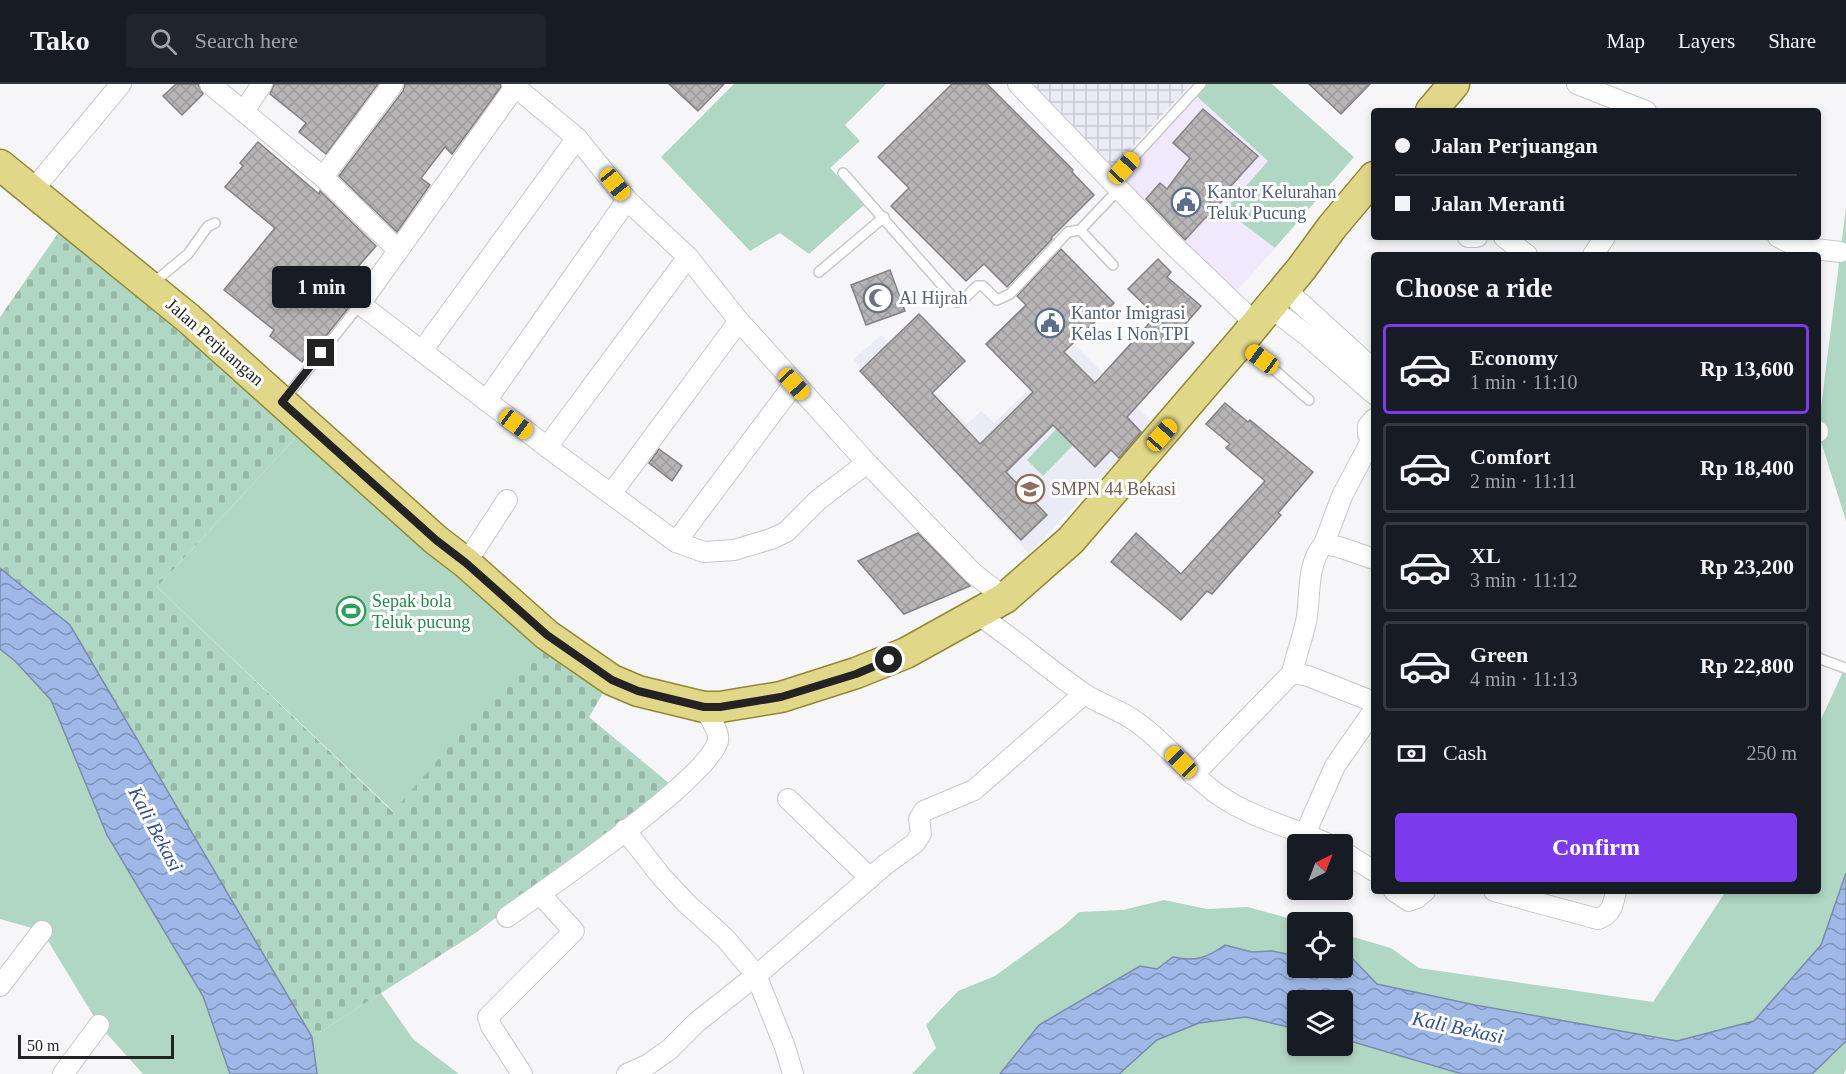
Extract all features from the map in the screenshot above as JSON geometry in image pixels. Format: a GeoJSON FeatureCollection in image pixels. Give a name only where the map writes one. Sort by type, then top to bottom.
{"type":"FeatureCollection","features":[{"type":"Feature","properties":{"kind":"main road","name":"Jalan Perjuangan"},"geometry":{"type":"LineString","coordinates":[[0,165],[150,286],[436,540],[466,563],[547,635],[612,680],[638,691],[704,707],[720,707],[781,697],[856,674],[915,648],[1005,598],[1071,540],[1263,316],[1332,226],[1371,180]]}},
{"type":"Feature","properties":{"kind":"street"},"geometry":{"type":"LineString","coordinates":[[32,191],[121,84]]}},
{"type":"Feature","properties":{"kind":"street"},"geometry":{"type":"LineString","coordinates":[[210,84],[322,177],[398,250]]}},
{"type":"Feature","properties":{"kind":"street"},"geometry":{"type":"LineString","coordinates":[[244,111],[262,84]]}},
{"type":"Feature","properties":{"kind":"street"},"geometry":{"type":"LineString","coordinates":[[322,177],[393,84]]}},
{"type":"Feature","properties":{"kind":"street"},"geometry":{"type":"LineString","coordinates":[[1018,84],[1168,240],[1263,316],[1371,369]]}},
{"type":"Feature","properties":{"kind":"street"},"geometry":{"type":"LineString","coordinates":[[1577,84],[1638,108]]}},
{"type":"Feature","properties":{"kind":"street"},"geometry":{"type":"LineString","coordinates":[[867,463],[818,500],[786,532],[734,550],[704,552],[676,542],[360,304],[513,86],[577,138],[627,200],[688,257],[739,321],[867,463],[973,573],[1005,598]]}},
{"type":"Feature","properties":{"kind":"street"},"geometry":{"type":"LineString","coordinates":[[422,351],[577,138]]}},
{"type":"Feature","properties":{"kind":"street"},"geometry":{"type":"LineString","coordinates":[[486,401],[627,200]]}},
{"type":"Feature","properties":{"kind":"street"},"geometry":{"type":"LineString","coordinates":[[1508,240],[1523,252]]}},
{"type":"Feature","properties":{"kind":"street"},"geometry":{"type":"LineString","coordinates":[[1784,240],[1798,247],[1840,252]]}},
{"type":"Feature","properties":{"kind":"street"},"geometry":{"type":"LineString","coordinates":[[547,447],[688,257]]}},
{"type":"Feature","properties":{"kind":"street"},"geometry":{"type":"LineString","coordinates":[[1263,316],[1305,334],[1371,390]]}},
{"type":"Feature","properties":{"kind":"street"},"geometry":{"type":"LineString","coordinates":[[611,494],[739,321]]}},
{"type":"Feature","properties":{"kind":"street"},"geometry":{"type":"LineString","coordinates":[[676,542],[794,384]]}},
{"type":"Feature","properties":{"kind":"street"},"geometry":{"type":"LineString","coordinates":[[1371,422],[1368,426],[1368,434],[1371,438]]}},
{"type":"Feature","properties":{"kind":"street"},"geometry":{"type":"LineString","coordinates":[[1193,775],[1292,673],[1306,620],[1312,565],[1317,551],[1324,544],[1342,496],[1371,444]]}},
{"type":"Feature","properties":{"kind":"street"},"geometry":{"type":"LineString","coordinates":[[466,563],[507,500]]}},
{"type":"Feature","properties":{"kind":"street"},"geometry":{"type":"LineString","coordinates":[[1324,544],[1371,558]]}},
{"type":"Feature","properties":{"kind":"street"},"geometry":{"type":"LineString","coordinates":[[977,614],[1084,694],[1135,720],[1193,775],[1219,795],[1251,815],[1305,834],[1335,766],[1371,714]]}},
{"type":"Feature","properties":{"kind":"street"},"geometry":{"type":"LineString","coordinates":[[1292,673],[1308,676],[1371,701]]}},
{"type":"Feature","properties":{"kind":"street"},"geometry":{"type":"LineString","coordinates":[[627,1074],[649,1065],[919,839],[921,834],[919,819],[924,811],[974,790],[1084,694]]}},
{"type":"Feature","properties":{"kind":"street"},"geometry":{"type":"LineString","coordinates":[[507,917],[625,830],[676,789],[704,762],[717,742],[718,735],[704,707]]}},
{"type":"Feature","properties":{"kind":"street"},"geometry":{"type":"LineString","coordinates":[[788,799],[870,878]]}},
{"type":"Feature","properties":{"kind":"street"},"geometry":{"type":"LineString","coordinates":[[625,830],[686,903],[726,939],[756,975],[785,1047],[793,1074]]}},
{"type":"Feature","properties":{"kind":"street"},"geometry":{"type":"LineString","coordinates":[[1353,858],[1371,870]]}},
{"type":"Feature","properties":{"kind":"street"},"geometry":{"type":"LineString","coordinates":[[522,1074],[491,1026],[488,1017],[574,931],[540,894]]}},
{"type":"Feature","properties":{"kind":"street"},"geometry":{"type":"LineString","coordinates":[[1398,894],[1408,901],[1422,894]]}},
{"type":"Feature","properties":{"kind":"street"},"geometry":{"type":"LineString","coordinates":[[1505,894],[1598,919],[1611,911],[1615,894]]}},
{"type":"Feature","properties":{"kind":"street"},"geometry":{"type":"LineString","coordinates":[[0,986],[42,931]]}},
{"type":"Feature","properties":{"kind":"street"},"geometry":{"type":"LineString","coordinates":[[63,1074],[99,1025]]}},
{"type":"Feature","properties":{"kind":"lane"},"geometry":{"type":"LineString","coordinates":[[843,173],[957,302],[963,300],[977,286],[983,286],[997,300],[1010,294],[1068,232],[1080,230],[1201,84]]}},
{"type":"Feature","properties":{"kind":"lane"},"geometry":{"type":"LineString","coordinates":[[819,272],[884,217]]}},
{"type":"Feature","properties":{"kind":"lane"},"geometry":{"type":"LineString","coordinates":[[150,286],[189,254],[208,226],[215,223]]}},
{"type":"Feature","properties":{"kind":"lane"},"geometry":{"type":"LineString","coordinates":[[1080,230],[1113,265]]}},
{"type":"Feature","properties":{"kind":"lane"},"geometry":{"type":"LineString","coordinates":[[282,402],[360,304]]}},
{"type":"Feature","properties":{"kind":"lane"},"geometry":{"type":"LineString","coordinates":[[1263,316],[1262,359],[1308,400]]}},
{"type":"Feature","properties":{"kind":"lane"},"geometry":{"type":"LineString","coordinates":[[1821,659],[1845,668]]}},
{"type":"Feature","properties":{"kind":"shaded area"},"geometry":{"type":"Polygon","coordinates":[[[1028,84],[1191,84],[1111,170],[1028,84]]]}},
{"type":"Feature","properties":{"kind":"shaded area"},"geometry":{"type":"Polygon","coordinates":[[[1193,93],[1268,161],[1225,210],[1275,248],[1230,299],[1112,181],[1193,93]]]}},
{"type":"Feature","properties":{"kind":"shaded area","name":"SMPN 44 Bekasi"},"geometry":{"type":"Polygon","coordinates":[[[881,335],[967,424],[981,411],[994,423],[1075,345],[1153,423],[1029,554],[853,360],[881,335]]]}},
{"type":"Feature","properties":{"kind":"green space"},"geometry":{"type":"Polygon","coordinates":[[[734,84],[886,84],[845,125],[860,141],[830,168],[865,204],[809,254],[780,233],[750,251],[661,157],[734,84]]]}},
{"type":"Feature","properties":{"kind":"green space"},"geometry":{"type":"Polygon","coordinates":[[[1201,84],[1272,84],[1354,157],[1275,248],[1225,210],[1268,161],[1193,93],[1201,84]]]}},
{"type":"Feature","properties":{"kind":"green space"},"geometry":{"type":"Polygon","coordinates":[[[1846,207],[1846,521],[1821,442],[1821,408],[1846,207]]]}},
{"type":"Feature","properties":{"kind":"green space"},"geometry":{"type":"Polygon","coordinates":[[[59,232],[300,433],[157,587],[393,812],[543,638],[609,683],[589,717],[670,784],[477,932],[312,1037],[70,625],[0,568],[0,317],[59,232]]]}},
{"type":"Feature","properties":{"kind":"green space"},"geometry":{"type":"Polygon","coordinates":[[[1072,412],[1089,429],[1043,476],[1027,460],[1072,412]]]}},
{"type":"Feature","properties":{"kind":"green space","name":"Sepak bola Teluk pucung"},"geometry":{"type":"Polygon","coordinates":[[[300,433],[547,635],[394,812],[157,587],[300,433]]]}},
{"type":"Feature","properties":{"kind":"green space"},"geometry":{"type":"Polygon","coordinates":[[[0,649],[15,661],[51,700],[107,835],[203,996],[230,1074],[143,1074],[99,1025],[42,931],[0,919],[0,649]]]}},
{"type":"Feature","properties":{"kind":"green space"},"geometry":{"type":"Polygon","coordinates":[[[1846,665],[1846,873],[1821,945],[1754,1021],[1677,1041],[1475,1005],[1377,984],[1353,959],[1353,937],[1391,948],[1419,968],[1653,1002],[1724,894],[1821,894],[1821,719],[1846,665]]]}},
{"type":"Feature","properties":{"kind":"green space"},"geometry":{"type":"Polygon","coordinates":[[[1164,900],[1207,909],[1248,907],[1287,918],[1287,954],[1272,951],[1252,952],[1225,945],[1200,958],[1173,957],[1157,969],[1040,1025],[1000,1074],[912,1074],[936,1048],[926,1025],[958,991],[995,976],[1065,925],[1079,912],[1123,910],[1164,900]]]}},
{"type":"Feature","properties":{"kind":"green space"},"geometry":{"type":"Polygon","coordinates":[[[381,993],[413,1039],[459,1074],[317,1074],[312,1037],[381,993]]]}},
{"type":"Feature","properties":{"kind":"green space"},"geometry":{"type":"Polygon","coordinates":[[[1246,1017],[1287,1027],[1287,1056],[1353,1056],[1353,1042],[1462,1074],[1119,1074],[1157,1040],[1199,1023],[1246,1017]]]}},
{"type":"Feature","properties":{"kind":"green space"},"geometry":{"type":"Polygon","coordinates":[[[1846,1041],[1844,1074],[1812,1074],[1846,1041]]]}},
{"type":"Feature","properties":{"kind":"water","name":"Kali Bekasi"},"geometry":{"type":"Polygon","coordinates":[[[0,568],[70,625],[312,1037],[317,1074],[230,1074],[203,996],[107,835],[51,700],[15,661],[0,649],[0,568]]]}},
{"type":"Feature","properties":{"kind":"water","name":"Kali Bekasi"},"geometry":{"type":"Polygon","coordinates":[[[1846,873],[1846,1041],[1812,1074],[1462,1074],[1353,1042],[1353,990],[1287,990],[1287,1027],[1246,1017],[1199,1023],[1157,1040],[1119,1074],[1000,1074],[1039,1025],[1140,966],[1157,969],[1173,957],[1200,958],[1225,945],[1252,952],[1272,951],[1287,954],[1287,978],[1353,978],[1353,959],[1377,984],[1475,1005],[1677,1041],[1754,1021],[1821,945],[1846,873]]]}},
{"type":"Feature","properties":{"kind":"building"},"geometry":{"type":"Polygon","coordinates":[[[176,84],[198,84],[203,94],[182,115],[163,96],[176,84]]]}},
{"type":"Feature","properties":{"kind":"building"},"geometry":{"type":"Polygon","coordinates":[[[274,84],[378,84],[326,154],[299,132],[306,123],[270,94],[274,84]]]}},
{"type":"Feature","properties":{"kind":"building"},"geometry":{"type":"Polygon","coordinates":[[[405,84],[500,84],[501,87],[452,154],[445,147],[421,178],[430,185],[397,232],[339,176],[403,91],[405,84]]]}},
{"type":"Feature","properties":{"kind":"building"},"geometry":{"type":"Polygon","coordinates":[[[669,84],[724,84],[698,111],[669,84]]]}},
{"type":"Feature","properties":{"kind":"building"},"geometry":{"type":"Polygon","coordinates":[[[952,84],[987,84],[1073,170],[1072,172],[1094,195],[1007,287],[984,264],[966,281],[891,206],[909,188],[878,157],[952,84]]]}},
{"type":"Feature","properties":{"kind":"building"},"geometry":{"type":"Polygon","coordinates":[[[1309,84],[1370,84],[1341,114],[1309,84]]]}},
{"type":"Feature","properties":{"kind":"building"},"geometry":{"type":"Polygon","coordinates":[[[1203,109],[1258,156],[1220,198],[1223,200],[1185,240],[1146,199],[1160,183],[1167,189],[1190,158],[1173,143],[1203,109]]]}},
{"type":"Feature","properties":{"kind":"building"},"geometry":{"type":"Polygon","coordinates":[[[258,142],[319,194],[320,191],[376,246],[356,269],[365,276],[350,298],[349,307],[309,358],[306,356],[302,362],[270,336],[274,330],[224,290],[275,228],[225,187],[243,166],[240,163],[258,142]]]}},
{"type":"Feature","properties":{"kind":"building"},"geometry":{"type":"Polygon","coordinates":[[[1061,249],[1114,303],[1064,352],[1095,383],[1156,316],[1128,289],[1158,259],[1171,272],[1167,277],[1201,306],[1180,330],[1194,343],[1127,417],[1141,432],[1119,458],[1111,450],[1095,467],[1053,425],[1006,472],[1047,515],[1021,540],[860,371],[919,314],[965,361],[932,393],[980,444],[1033,392],[986,344],[1026,305],[1017,296],[1061,249]]]}},
{"type":"Feature","properties":{"kind":"building","name":"Al Hijrah"},"geometry":{"type":"Polygon","coordinates":[[[890,270],[905,311],[866,325],[851,285],[890,270]]]}},
{"type":"Feature","properties":{"kind":"building"},"geometry":{"type":"Polygon","coordinates":[[[1225,403],[1248,422],[1250,420],[1313,472],[1278,513],[1281,515],[1212,594],[1207,591],[1181,620],[1111,562],[1136,533],[1181,574],[1265,481],[1226,448],[1230,444],[1206,424],[1225,403]]]}},
{"type":"Feature","properties":{"kind":"building"},"geometry":{"type":"Polygon","coordinates":[[[659,449],[682,466],[672,481],[649,463],[659,449]]]}},
{"type":"Feature","properties":{"kind":"building"},"geometry":{"type":"Polygon","coordinates":[[[918,533],[970,586],[904,614],[858,561],[918,533]]]}},
{"type":"Feature","properties":{"kind":"place","name":"Kantor Kelurahan Teluk Pucung"},"geometry":{"type":"Point","coordinates":[1186,202]}},
{"type":"Feature","properties":{"kind":"place","name":"Al Hijrah"},"geometry":{"type":"Point","coordinates":[878,298]}},
{"type":"Feature","properties":{"kind":"place","name":"Kantor Imigrasi Kelas I Non TPI"},"geometry":{"type":"Point","coordinates":[1050,323]}},
{"type":"Feature","properties":{"kind":"place","name":"SMPN 44 Bekasi"},"geometry":{"type":"Point","coordinates":[1030,489]}},
{"type":"Feature","properties":{"kind":"place","name":"Sepak bola Teluk pucung"},"geometry":{"type":"Point","coordinates":[351,611]}},
{"type":"Feature","properties":{"kind":"route"},"geometry":{"type":"LineString","coordinates":[[321,353],[282,402],[436,540],[466,563],[547,635],[612,680],[638,691],[704,707],[720,707],[781,697],[856,674],[889,660]]}}]}
